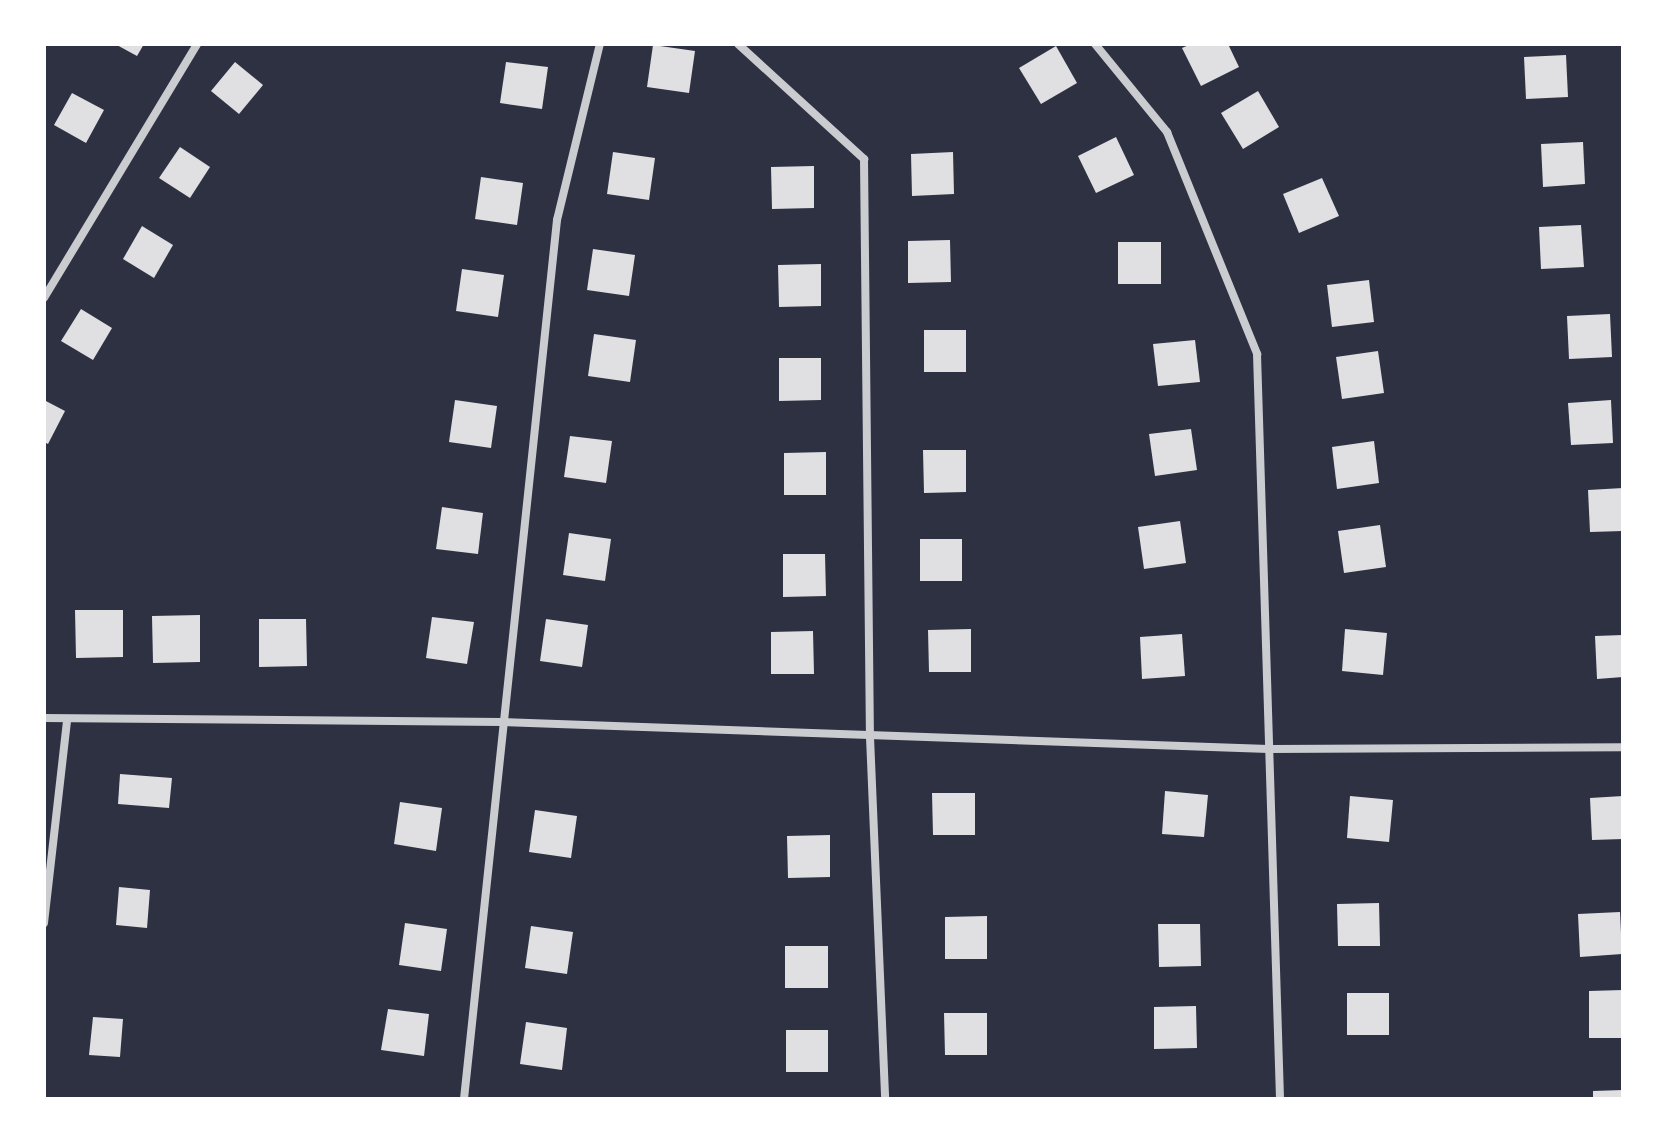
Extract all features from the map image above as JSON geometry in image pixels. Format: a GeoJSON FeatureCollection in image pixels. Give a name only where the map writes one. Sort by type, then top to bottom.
{"type":"FeatureCollection","features":[{"type":"Feature","properties":{"kind":"street"},"geometry":{"type":"LineString","coordinates":[[44,298],[197,44]]}},
{"type":"Feature","properties":{"kind":"street"},"geometry":{"type":"LineString","coordinates":[[464,1099],[557,220],[600,44]]}},
{"type":"Feature","properties":{"kind":"street"},"geometry":{"type":"LineString","coordinates":[[738,44],[864,159],[870,737],[885,1099]]}},
{"type":"Feature","properties":{"kind":"street"},"geometry":{"type":"LineString","coordinates":[[1095,44],[1167,132],[1257,354],[1280,1099]]}},
{"type":"Feature","properties":{"kind":"street"},"geometry":{"type":"LineString","coordinates":[[44,718],[67,722],[502,722],[1269,749],[1623,747]]}},
{"type":"Feature","properties":{"kind":"street"},"geometry":{"type":"LineString","coordinates":[[44,923],[67,722]]}},
{"type":"Feature","properties":{"kind":"building"},"geometry":{"type":"Polygon","coordinates":[[[115,44],[144,44],[137,56],[115,44]]]}},
{"type":"Feature","properties":{"kind":"building"},"geometry":{"type":"Polygon","coordinates":[[[1191,44],[1228,44],[1239,67],[1201,86],[1182,48],[1191,44]]]}},
{"type":"Feature","properties":{"kind":"building"},"geometry":{"type":"Polygon","coordinates":[[[653,45],[695,51],[689,93],[647,87],[653,45]]]}},
{"type":"Feature","properties":{"kind":"building"},"geometry":{"type":"Polygon","coordinates":[[[1056,46],[1077,83],[1041,104],[1019,68],[1056,46]]]}},
{"type":"Feature","properties":{"kind":"building"},"geometry":{"type":"Polygon","coordinates":[[[1566,55],[1568,97],[1526,99],[1524,57],[1566,55]]]}},
{"type":"Feature","properties":{"kind":"building"},"geometry":{"type":"Polygon","coordinates":[[[235,62],[263,85],[239,114],[211,91],[235,62]]]}},
{"type":"Feature","properties":{"kind":"building"},"geometry":{"type":"Polygon","coordinates":[[[506,62],[548,67],[542,109],[500,103],[506,62]]]}},
{"type":"Feature","properties":{"kind":"building"},"geometry":{"type":"Polygon","coordinates":[[[1258,91],[1279,127],[1243,149],[1221,113],[1258,91]]]}},
{"type":"Feature","properties":{"kind":"building"},"geometry":{"type":"Polygon","coordinates":[[[72,93],[104,110],[86,143],[54,125],[72,93]]]}},
{"type":"Feature","properties":{"kind":"building"},"geometry":{"type":"Polygon","coordinates":[[[1116,137],[1134,175],[1096,193],[1078,156],[1116,137]]]}},
{"type":"Feature","properties":{"kind":"building"},"geometry":{"type":"Polygon","coordinates":[[[1583,142],[1585,184],[1543,187],[1541,144],[1583,142]]]}},
{"type":"Feature","properties":{"kind":"building"},"geometry":{"type":"Polygon","coordinates":[[[180,147],[210,167],[190,198],[159,178],[180,147]]]}},
{"type":"Feature","properties":{"kind":"building"},"geometry":{"type":"Polygon","coordinates":[[[613,152],[655,158],[649,200],[607,194],[613,152]]]}},
{"type":"Feature","properties":{"kind":"building"},"geometry":{"type":"Polygon","coordinates":[[[953,152],[954,194],[912,196],[911,154],[953,152]]]}},
{"type":"Feature","properties":{"kind":"building"},"geometry":{"type":"Polygon","coordinates":[[[814,166],[814,208],[772,209],[771,167],[814,166]]]}},
{"type":"Feature","properties":{"kind":"building"},"geometry":{"type":"Polygon","coordinates":[[[481,177],[523,183],[517,225],[475,219],[481,177]]]}},
{"type":"Feature","properties":{"kind":"building"},"geometry":{"type":"Polygon","coordinates":[[[1322,178],[1339,216],[1299,233],[1283,194],[1322,178]]]}},
{"type":"Feature","properties":{"kind":"building"},"geometry":{"type":"Polygon","coordinates":[[[1581,225],[1584,267],[1541,269],[1539,227],[1581,225]]]}},
{"type":"Feature","properties":{"kind":"building"},"geometry":{"type":"Polygon","coordinates":[[[142,226],[173,245],[154,278],[123,259],[142,226]]]}},
{"type":"Feature","properties":{"kind":"building"},"geometry":{"type":"Polygon","coordinates":[[[950,240],[951,282],[908,283],[908,241],[950,240]]]}},
{"type":"Feature","properties":{"kind":"building"},"geometry":{"type":"Polygon","coordinates":[[[1118,242],[1161,242],[1161,284],[1118,284],[1118,242]]]}},
{"type":"Feature","properties":{"kind":"building"},"geometry":{"type":"Polygon","coordinates":[[[593,249],[635,255],[629,296],[587,290],[593,249]]]}},
{"type":"Feature","properties":{"kind":"building"},"geometry":{"type":"Polygon","coordinates":[[[821,264],[821,306],[779,307],[778,265],[821,264]]]}},
{"type":"Feature","properties":{"kind":"building"},"geometry":{"type":"Polygon","coordinates":[[[462,269],[504,275],[498,317],[456,311],[462,269]]]}},
{"type":"Feature","properties":{"kind":"building"},"geometry":{"type":"Polygon","coordinates":[[[1369,280],[1374,322],[1332,327],[1327,285],[1369,280]]]}},
{"type":"Feature","properties":{"kind":"building"},"geometry":{"type":"Polygon","coordinates":[[[81,309],[112,328],[93,360],[61,341],[81,309]]]}},
{"type":"Feature","properties":{"kind":"building"},"geometry":{"type":"Polygon","coordinates":[[[1610,314],[1612,357],[1569,359],[1567,316],[1610,314]]]}},
{"type":"Feature","properties":{"kind":"building"},"geometry":{"type":"Polygon","coordinates":[[[924,330],[966,330],[966,372],[924,372],[924,330]]]}},
{"type":"Feature","properties":{"kind":"building"},"geometry":{"type":"Polygon","coordinates":[[[594,334],[636,340],[630,382],[588,376],[594,334]]]}},
{"type":"Feature","properties":{"kind":"building"},"geometry":{"type":"Polygon","coordinates":[[[1195,340],[1200,382],[1158,386],[1153,344],[1195,340]]]}},
{"type":"Feature","properties":{"kind":"building"},"geometry":{"type":"Polygon","coordinates":[[[1378,351],[1384,393],[1342,399],[1336,357],[1378,351]]]}},
{"type":"Feature","properties":{"kind":"building"},"geometry":{"type":"Polygon","coordinates":[[[779,358],[821,358],[821,400],[779,401],[779,358]]]}},
{"type":"Feature","properties":{"kind":"building"},"geometry":{"type":"Polygon","coordinates":[[[44,400],[65,411],[48,444],[44,442],[44,400]]]}},
{"type":"Feature","properties":{"kind":"building"},"geometry":{"type":"Polygon","coordinates":[[[455,400],[497,406],[491,448],[449,442],[455,400]]]}},
{"type":"Feature","properties":{"kind":"building"},"geometry":{"type":"Polygon","coordinates":[[[1611,400],[1613,443],[1571,445],[1568,403],[1611,400]]]}},
{"type":"Feature","properties":{"kind":"building"},"geometry":{"type":"Polygon","coordinates":[[[1191,429],[1197,470],[1155,476],[1149,434],[1191,429]]]}},
{"type":"Feature","properties":{"kind":"building"},"geometry":{"type":"Polygon","coordinates":[[[570,436],[612,441],[606,483],[564,477],[570,436]]]}},
{"type":"Feature","properties":{"kind":"building"},"geometry":{"type":"Polygon","coordinates":[[[1374,441],[1379,483],[1337,489],[1332,447],[1374,441]]]}},
{"type":"Feature","properties":{"kind":"building"},"geometry":{"type":"Polygon","coordinates":[[[923,450],[966,450],[966,492],[924,493],[923,450]]]}},
{"type":"Feature","properties":{"kind":"building"},"geometry":{"type":"Polygon","coordinates":[[[826,452],[826,495],[784,495],[784,453],[826,452]]]}},
{"type":"Feature","properties":{"kind":"building"},"geometry":{"type":"Polygon","coordinates":[[[1623,488],[1623,531],[1590,532],[1588,490],[1623,488]]]}},
{"type":"Feature","properties":{"kind":"building"},"geometry":{"type":"Polygon","coordinates":[[[442,507],[483,513],[478,554],[436,549],[442,507]]]}},
{"type":"Feature","properties":{"kind":"building"},"geometry":{"type":"Polygon","coordinates":[[[1180,521],[1186,563],[1144,569],[1138,527],[1180,521]]]}},
{"type":"Feature","properties":{"kind":"building"},"geometry":{"type":"Polygon","coordinates":[[[1380,525],[1386,567],[1344,573],[1338,531],[1380,525]]]}},
{"type":"Feature","properties":{"kind":"building"},"geometry":{"type":"Polygon","coordinates":[[[569,533],[611,539],[605,581],[563,575],[569,533]]]}},
{"type":"Feature","properties":{"kind":"building"},"geometry":{"type":"Polygon","coordinates":[[[920,539],[962,539],[962,581],[920,581],[920,539]]]}},
{"type":"Feature","properties":{"kind":"building"},"geometry":{"type":"Polygon","coordinates":[[[783,554],[825,554],[826,596],[783,597],[783,554]]]}},
{"type":"Feature","properties":{"kind":"building"},"geometry":{"type":"Polygon","coordinates":[[[75,610],[123,610],[123,657],[76,658],[75,610]]]}},
{"type":"Feature","properties":{"kind":"building"},"geometry":{"type":"Polygon","coordinates":[[[200,615],[200,662],[153,663],[152,616],[200,615]]]}},
{"type":"Feature","properties":{"kind":"building"},"geometry":{"type":"Polygon","coordinates":[[[432,617],[474,622],[467,664],[426,658],[432,617]]]}},
{"type":"Feature","properties":{"kind":"building"},"geometry":{"type":"Polygon","coordinates":[[[259,619],[306,619],[307,666],[259,667],[259,619]]]}},
{"type":"Feature","properties":{"kind":"building"},"geometry":{"type":"Polygon","coordinates":[[[546,619],[588,625],[582,667],[540,661],[546,619]]]}},
{"type":"Feature","properties":{"kind":"building"},"geometry":{"type":"Polygon","coordinates":[[[971,629],[971,672],[929,672],[928,630],[971,629]]]}},
{"type":"Feature","properties":{"kind":"building"},"geometry":{"type":"Polygon","coordinates":[[[1345,629],[1387,633],[1383,675],[1342,671],[1345,629]]]}},
{"type":"Feature","properties":{"kind":"building"},"geometry":{"type":"Polygon","coordinates":[[[813,631],[814,674],[771,674],[771,632],[813,631]]]}},
{"type":"Feature","properties":{"kind":"building"},"geometry":{"type":"Polygon","coordinates":[[[1182,634],[1185,676],[1142,679],[1140,637],[1182,634]]]}},
{"type":"Feature","properties":{"kind":"building"},"geometry":{"type":"Polygon","coordinates":[[[1623,635],[1623,677],[1597,679],[1595,636],[1623,635]]]}},
{"type":"Feature","properties":{"kind":"building"},"geometry":{"type":"Polygon","coordinates":[[[120,774],[172,778],[169,808],[118,804],[120,774]]]}},
{"type":"Feature","properties":{"kind":"building"},"geometry":{"type":"Polygon","coordinates":[[[1165,791],[1208,795],[1204,837],[1162,834],[1165,791]]]}},
{"type":"Feature","properties":{"kind":"building"},"geometry":{"type":"Polygon","coordinates":[[[932,793],[975,793],[975,835],[933,835],[932,793]]]}},
{"type":"Feature","properties":{"kind":"building"},"geometry":{"type":"Polygon","coordinates":[[[1350,796],[1393,800],[1389,842],[1347,838],[1350,796]]]}},
{"type":"Feature","properties":{"kind":"building"},"geometry":{"type":"Polygon","coordinates":[[[1623,796],[1623,839],[1592,840],[1590,798],[1623,796]]]}},
{"type":"Feature","properties":{"kind":"building"},"geometry":{"type":"Polygon","coordinates":[[[400,802],[442,808],[436,851],[394,844],[400,802]]]}},
{"type":"Feature","properties":{"kind":"building"},"geometry":{"type":"Polygon","coordinates":[[[535,810],[577,816],[571,858],[529,852],[535,810]]]}},
{"type":"Feature","properties":{"kind":"building"},"geometry":{"type":"Polygon","coordinates":[[[830,835],[830,877],[788,878],[787,836],[830,835]]]}},
{"type":"Feature","properties":{"kind":"building"},"geometry":{"type":"Polygon","coordinates":[[[119,887],[150,890],[147,928],[116,925],[119,887]]]}},
{"type":"Feature","properties":{"kind":"building"},"geometry":{"type":"Polygon","coordinates":[[[1379,903],[1380,946],[1338,946],[1337,904],[1379,903]]]}},
{"type":"Feature","properties":{"kind":"building"},"geometry":{"type":"Polygon","coordinates":[[[1620,912],[1622,954],[1580,957],[1578,914],[1620,912]]]}},
{"type":"Feature","properties":{"kind":"building"},"geometry":{"type":"Polygon","coordinates":[[[987,916],[987,959],[945,959],[945,917],[987,916]]]}},
{"type":"Feature","properties":{"kind":"building"},"geometry":{"type":"Polygon","coordinates":[[[405,923],[447,929],[441,971],[399,965],[405,923]]]}},
{"type":"Feature","properties":{"kind":"building"},"geometry":{"type":"Polygon","coordinates":[[[1158,924],[1200,924],[1201,966],[1159,967],[1158,924]]]}},
{"type":"Feature","properties":{"kind":"building"},"geometry":{"type":"Polygon","coordinates":[[[531,926],[573,932],[567,974],[525,968],[531,926]]]}},
{"type":"Feature","properties":{"kind":"building"},"geometry":{"type":"Polygon","coordinates":[[[785,946],[828,946],[828,988],[785,988],[785,946]]]}},
{"type":"Feature","properties":{"kind":"building"},"geometry":{"type":"Polygon","coordinates":[[[1623,990],[1623,1038],[1589,1038],[1589,991],[1623,990]]]}},
{"type":"Feature","properties":{"kind":"building"},"geometry":{"type":"Polygon","coordinates":[[[1347,993],[1389,993],[1389,1035],[1347,1035],[1347,993]]]}},
{"type":"Feature","properties":{"kind":"building"},"geometry":{"type":"Polygon","coordinates":[[[1196,1006],[1197,1048],[1154,1049],[1154,1007],[1196,1006]]]}},
{"type":"Feature","properties":{"kind":"building"},"geometry":{"type":"Polygon","coordinates":[[[388,1009],[429,1014],[424,1056],[381,1050],[388,1009]]]}},
{"type":"Feature","properties":{"kind":"building"},"geometry":{"type":"Polygon","coordinates":[[[944,1013],[987,1013],[987,1055],[945,1055],[944,1013]]]}},
{"type":"Feature","properties":{"kind":"building"},"geometry":{"type":"Polygon","coordinates":[[[93,1017],[123,1019],[120,1057],[89,1055],[93,1017]]]}},
{"type":"Feature","properties":{"kind":"building"},"geometry":{"type":"Polygon","coordinates":[[[526,1022],[567,1028],[562,1070],[520,1064],[526,1022]]]}},
{"type":"Feature","properties":{"kind":"building"},"geometry":{"type":"Polygon","coordinates":[[[786,1030],[828,1030],[828,1072],[786,1072],[786,1030]]]}},
{"type":"Feature","properties":{"kind":"building"},"geometry":{"type":"Polygon","coordinates":[[[1623,1090],[1623,1099],[1593,1099],[1593,1091],[1623,1090]]]}}]}
